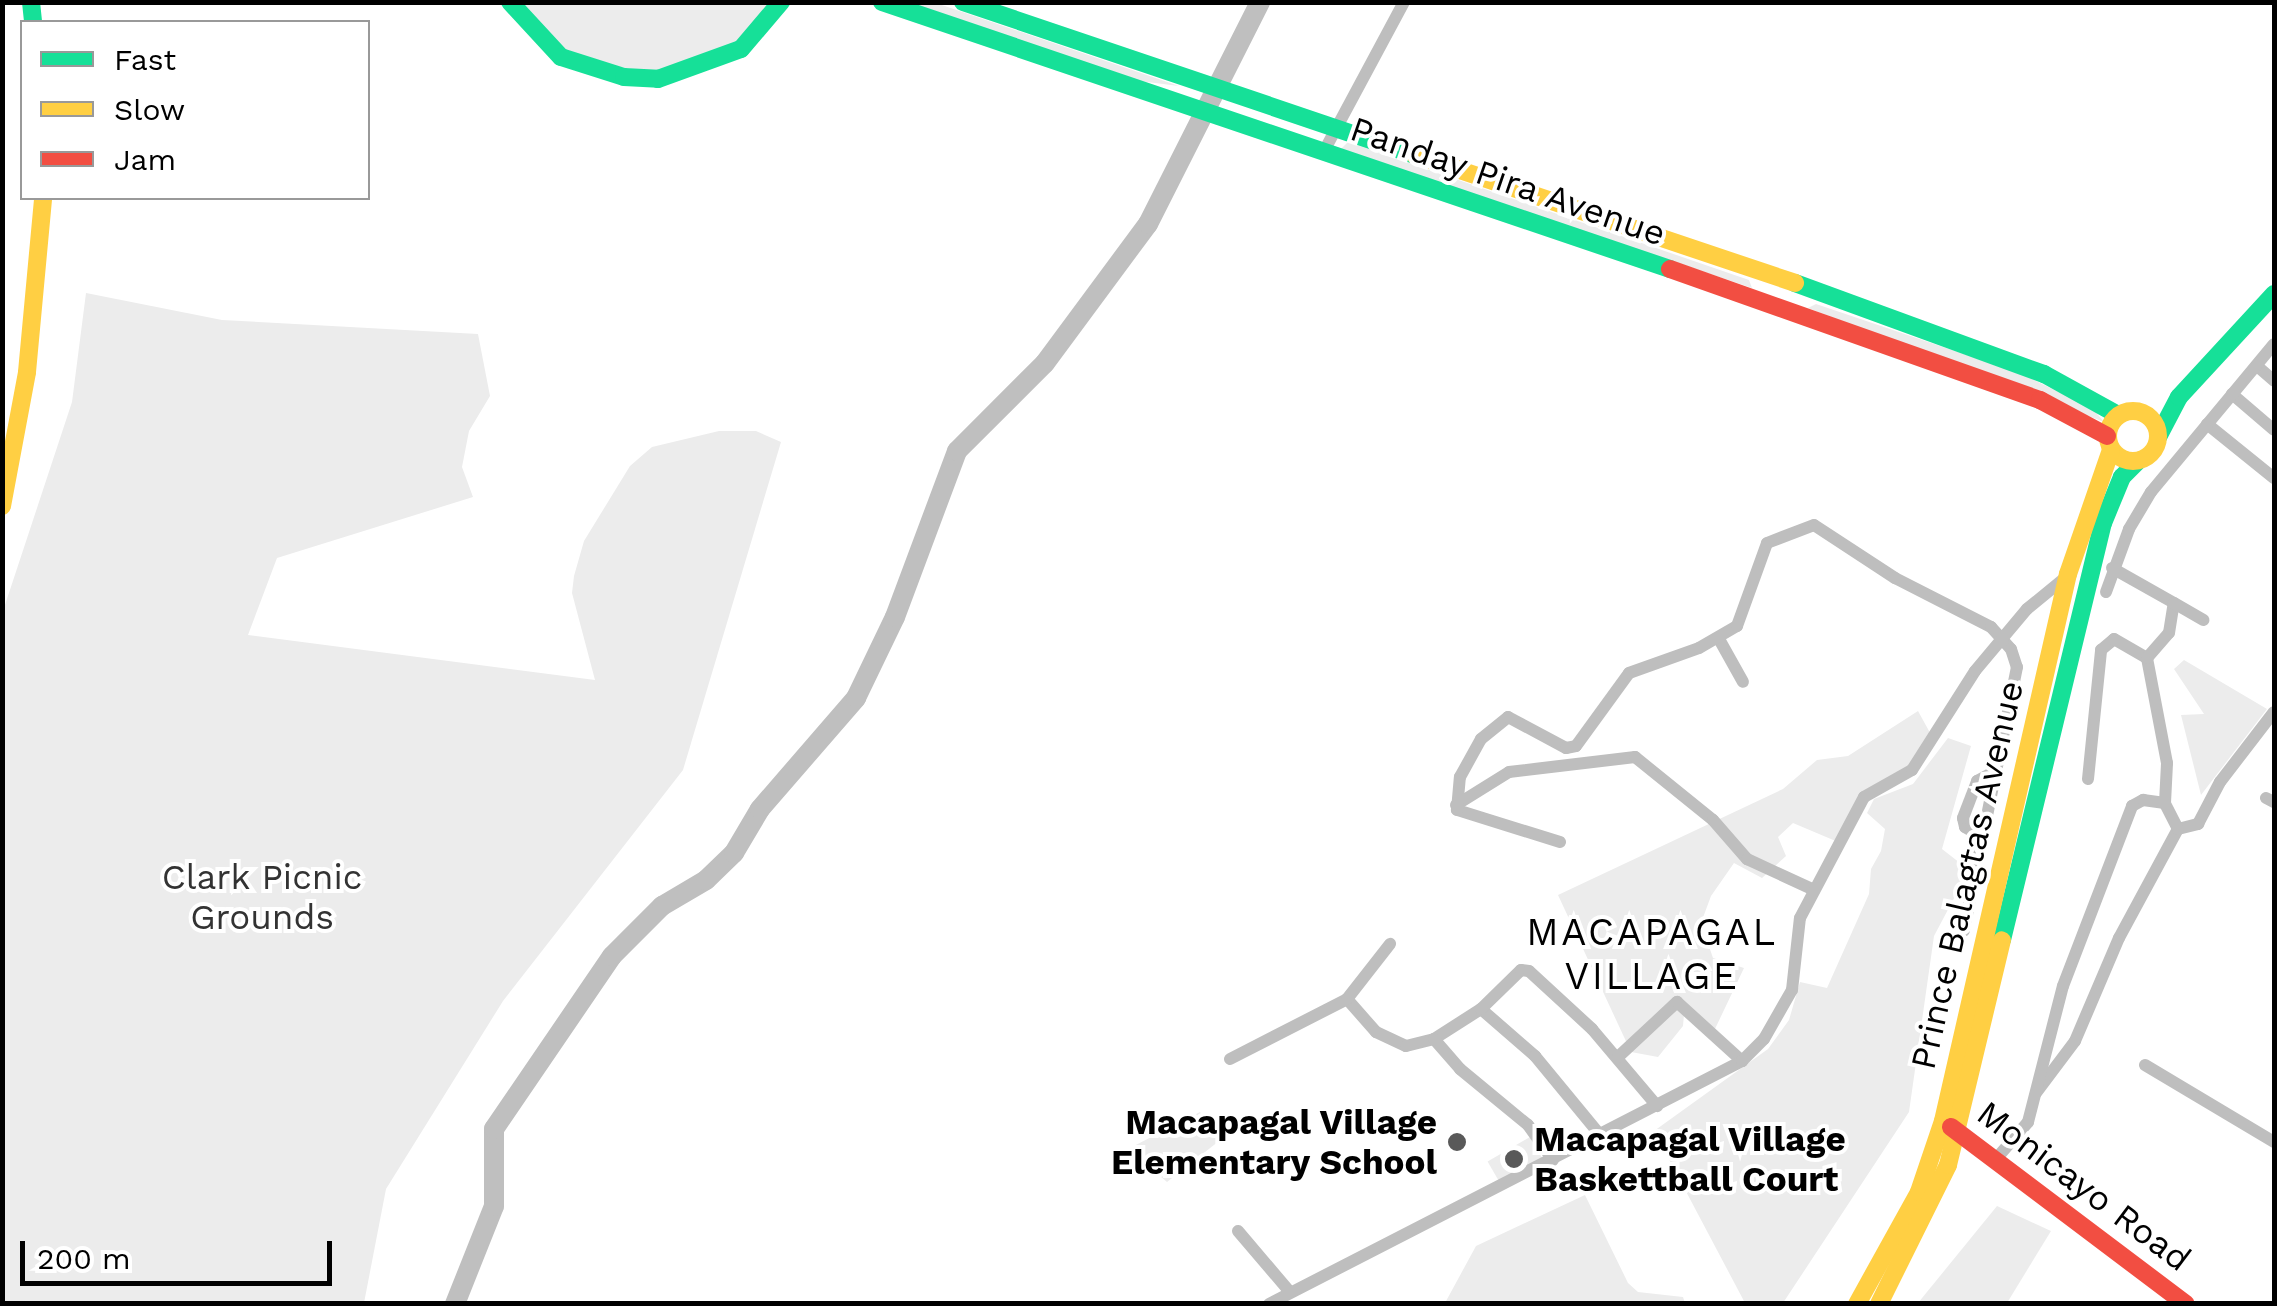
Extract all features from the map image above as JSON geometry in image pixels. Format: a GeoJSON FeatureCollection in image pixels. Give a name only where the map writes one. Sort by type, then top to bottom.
{"type":"FeatureCollection","features":[{"type":"Feature","properties":{"kind":"main road"},"geometry":{"type":"LineString","coordinates":[[510,2],[561,57],[624,77],[658,79],[713,64],[740,49],[781,2]]}},
{"type":"Feature","properties":{"kind":"main road","name":"Panday Pira Avenue"},"geometry":{"type":"LineString","coordinates":[[882,2],[1802,314],[2040,400],[2109,443]]}},
{"type":"Feature","properties":{"kind":"main road","name":"Panday Pira Avenue"},"geometry":{"type":"LineString","coordinates":[[963,2],[1172,76],[1813,289],[2044,374],[2118,415]]}},
{"type":"Feature","properties":{"kind":"main road"},"geometry":{"type":"LineString","coordinates":[[2,506],[28,372],[42,200]]}},
{"type":"Feature","properties":{"kind":"main road"},"geometry":{"type":"LineString","coordinates":[[1802,314],[1813,289]]}},
{"type":"Feature","properties":{"kind":"main road"},"geometry":{"type":"LineString","coordinates":[[2179,397],[2141,412],[2118,415],[2109,443],[2138,462],[2152,452],[2179,397],[2274,294]]}},
{"type":"Feature","properties":{"kind":"main road"},"geometry":{"type":"LineString","coordinates":[[2141,412],[2154,422],[2158,437]]}},
{"type":"Feature","properties":{"kind":"main road","name":"Prince Balagtas Avenue"},"geometry":{"type":"LineString","coordinates":[[1857,1304],[1951,1126],[2068,574],[2109,443]]}},
{"type":"Feature","properties":{"kind":"main road","name":"Prince Balagtas Avenue"},"geometry":{"type":"LineString","coordinates":[[1879,1304],[1929,1213],[2103,522],[2122,477],[2138,462]]}},
{"type":"Feature","properties":{"kind":"main road","name":"Monicayo Road"},"geometry":{"type":"LineString","coordinates":[[1951,1126],[2186,1304]]}},
{"type":"Feature","properties":{"kind":"street"},"geometry":{"type":"LineString","coordinates":[[1329,155],[1348,106],[1404,2]]}},
{"type":"Feature","properties":{"kind":"street"},"geometry":{"type":"LineString","coordinates":[[2106,592],[2112,568],[2151,492],[2274,344]]}},
{"type":"Feature","properties":{"kind":"street"},"geometry":{"type":"LineString","coordinates":[[2257,366],[2274,381]]}},
{"type":"Feature","properties":{"kind":"street"},"geometry":{"type":"LineString","coordinates":[[2232,394],[2274,430]]}},
{"type":"Feature","properties":{"kind":"street"},"geometry":{"type":"LineString","coordinates":[[2207,424],[2274,478]]}},
{"type":"Feature","properties":{"kind":"street"},"geometry":{"type":"LineString","coordinates":[[1560,842],[1460,813],[1456,806],[1466,763],[1500,719],[1518,719],[1566,748],[1576,746],[1629,672],[1719,639],[1746,616],[1767,543],[1814,525],[2002,636],[2016,668],[1964,930]]}},
{"type":"Feature","properties":{"kind":"street"},"geometry":{"type":"LineString","coordinates":[[2112,568],[2204,620]]}},
{"type":"Feature","properties":{"kind":"street"},"geometry":{"type":"LineString","coordinates":[[1269,1304],[1742,1061],[1764,1039],[1792,990],[1792,949],[1814,890],[1864,797],[1897,782],[1926,754],[1955,700],[2002,636],[2068,574]]}},
{"type":"Feature","properties":{"kind":"street"},"geometry":{"type":"LineString","coordinates":[[2147,658],[2170,633],[2174,603]]}},
{"type":"Feature","properties":{"kind":"street"},"geometry":{"type":"LineString","coordinates":[[1719,639],[1743,682]]}},
{"type":"Feature","properties":{"kind":"street"},"geometry":{"type":"LineString","coordinates":[[2088,779],[2101,650],[2114,639],[2147,658],[2167,763],[2164,803],[2178,829]]}},
{"type":"Feature","properties":{"kind":"street"},"geometry":{"type":"LineString","coordinates":[[2036,1093],[2082,1028],[2119,938],[2178,829],[2198,824],[2274,712]]}},
{"type":"Feature","properties":{"kind":"street"},"geometry":{"type":"LineString","coordinates":[[2258,732],[2274,732]]}},
{"type":"Feature","properties":{"kind":"street"},"geometry":{"type":"LineString","coordinates":[[1456,806],[1508,772],[1635,757],[1713,820],[1747,859],[1814,890]]}},
{"type":"Feature","properties":{"kind":"street"},"geometry":{"type":"LineString","coordinates":[[1984,838],[1965,827],[1963,818],[1977,780],[1996,772]]}},
{"type":"Feature","properties":{"kind":"street"},"geometry":{"type":"LineString","coordinates":[[1996,1159],[2028,1122],[2063,986],[2132,806],[2143,800],[2164,803]]}},
{"type":"Feature","properties":{"kind":"street"},"geometry":{"type":"LineString","coordinates":[[1230,1059],[1347,999],[1390,944]]}},
{"type":"Feature","properties":{"kind":"street"},"geometry":{"type":"LineString","coordinates":[[1347,999],[1392,1042],[1406,1046],[1434,1038],[1481,1010],[1524,969],[1618,1057],[1656,1106]]}},
{"type":"Feature","properties":{"kind":"street"},"geometry":{"type":"LineString","coordinates":[[1618,1057],[1677,1002],[1742,1061]]}},
{"type":"Feature","properties":{"kind":"street"},"geometry":{"type":"LineString","coordinates":[[1481,1010],[1535,1056],[1601,1136]]}},
{"type":"Feature","properties":{"kind":"street"},"geometry":{"type":"LineString","coordinates":[[1434,1038],[1528,1125],[1553,1160]]}},
{"type":"Feature","properties":{"kind":"street"},"geometry":{"type":"LineString","coordinates":[[2145,1065],[2274,1142]]}},
{"type":"Feature","properties":{"kind":"street"},"geometry":{"type":"LineString","coordinates":[[1238,1231],[1288,1291]]}},
{"type":"Feature","properties":{"kind":"green space"},"geometry":{"type":"Polygon","coordinates":[[[518,3],[772,3],[731,51],[658,74],[582,60],[549,39],[518,3]]]}},
{"type":"Feature","properties":{"kind":"green space"},"geometry":{"type":"Polygon","coordinates":[[[903,3],[936,3],[1179,86],[1123,79],[903,3]]]}},
{"type":"Feature","properties":{"kind":"green space"},"geometry":{"type":"Polygon","coordinates":[[[1348,142],[1749,280],[1752,288],[1341,149],[1348,142]]]}},
{"type":"Feature","properties":{"kind":"green space","name":"Clark Picnic Grounds"},"geometry":{"type":"Polygon","coordinates":[[[86,293],[222,320],[478,334],[490,396],[469,431],[462,467],[473,497],[277,558],[248,635],[595,680],[572,593],[574,576],[584,541],[630,466],[652,447],[719,431],[756,431],[781,442],[683,770],[503,1001],[386,1189],[364,1303],[3,1303],[3,611],[72,402],[86,293]]]}},
{"type":"Feature","properties":{"kind":"green space"},"geometry":{"type":"Polygon","coordinates":[[[1816,304],[2020,373],[2093,409],[2104,422],[1808,308],[1816,304]]]}},
{"type":"Feature","properties":{"kind":"green space"},"geometry":{"type":"Polygon","coordinates":[[[2184,660],[2267,709],[2201,795],[2181,715],[2204,714],[2174,669],[2184,660]]]}},
{"type":"Feature","properties":{"kind":"green space"},"geometry":{"type":"Polygon","coordinates":[[[1918,711],[1934,740],[1908,773],[1875,792],[1838,842],[1793,823],[1778,837],[1786,856],[1762,878],[1734,863],[1711,896],[1701,923],[1713,958],[1744,968],[1714,1031],[1685,1003],[1683,1026],[1658,1057],[1631,1052],[1558,895],[1783,789],[1817,760],[1848,756],[1918,711]]]}},
{"type":"Feature","properties":{"kind":"green space"},"geometry":{"type":"Polygon","coordinates":[[[1948,738],[1971,746],[1942,849],[1969,870],[1934,936],[1909,1112],[1783,1303],[1745,1303],[1654,1131],[1768,1049],[1789,1020],[1800,982],[1827,988],[1869,894],[1871,869],[1881,851],[1885,829],[1867,813],[1874,799],[1913,784],[1948,738]]]}},
{"type":"Feature","properties":{"kind":"green space"},"geometry":{"type":"Polygon","coordinates":[[[1200,1112],[1219,1141],[1167,1182],[1128,1149],[1200,1112]]]}},
{"type":"Feature","properties":{"kind":"green space","name":"Macapagal Village Baskettball Court"},"geometry":{"type":"Polygon","coordinates":[[[1530,1137],[1542,1158],[1500,1182],[1488,1162],[1530,1137]]]}},
{"type":"Feature","properties":{"kind":"green space"},"geometry":{"type":"Polygon","coordinates":[[[1585,1195],[1628,1283],[1638,1292],[1683,1297],[1685,1303],[1445,1303],[1476,1246],[1585,1195]]]}},
{"type":"Feature","properties":{"kind":"green space"},"geometry":{"type":"Polygon","coordinates":[[[1997,1206],[2051,1231],[2007,1303],[1918,1303],[1997,1206]]]}},
{"type":"Feature","properties":{"kind":"waterway"},"geometry":{"type":"LineString","coordinates":[[455,1304],[494,1206],[494,1129],[612,956],[662,906],[706,880],[734,853],[760,809],[856,698],[895,617],[957,451],[1045,363],[1148,224],[1260,2]]}},
{"type":"Feature","properties":{"kind":"traffic: fast"},"geometry":{"type":"LineString","coordinates":[[31,2],[33,20]]}},
{"type":"Feature","properties":{"kind":"traffic: fast"},"geometry":{"type":"LineString","coordinates":[[510,2],[561,57],[624,77],[658,79],[741,49],[781,2]]}},
{"type":"Feature","properties":{"kind":"traffic: fast"},"geometry":{"type":"LineString","coordinates":[[882,2],[1670,269]]}},
{"type":"Feature","properties":{"kind":"traffic: fast"},"geometry":{"type":"LineString","coordinates":[[963,2],[1415,155]]}},
{"type":"Feature","properties":{"kind":"traffic: fast"},"geometry":{"type":"LineString","coordinates":[[1795,283],[2044,374],[2118,415]]}},
{"type":"Feature","properties":{"kind":"traffic: fast"},"geometry":{"type":"LineString","coordinates":[[2158,437],[2179,397],[2274,294]]}},
{"type":"Feature","properties":{"kind":"traffic: fast"},"geometry":{"type":"LineString","coordinates":[[2002,940],[2103,523],[2122,477],[2138,461]]}},
{"type":"Feature","properties":{"kind":"traffic: slow"},"geometry":{"type":"LineString","coordinates":[[1415,155],[1795,283]]}},
{"type":"Feature","properties":{"kind":"traffic: slow"},"geometry":{"type":"LineString","coordinates":[[2,506],[27,372],[43,200]]}},
{"type":"Feature","properties":{"kind":"traffic: slow"},"geometry":{"type":"LineString","coordinates":[[2123,412],[2143,412],[2157,426],[2158,436],[2157,446],[2143,460],[2123,460],[2109,446],[2109,426],[2123,412]]}},
{"type":"Feature","properties":{"kind":"traffic: slow"},"geometry":{"type":"LineString","coordinates":[[1857,1304],[1919,1192],[1943,1121],[2068,574],[2111,450]]}},
{"type":"Feature","properties":{"kind":"traffic: slow"},"geometry":{"type":"LineString","coordinates":[[1879,1304],[1948,1165],[2002,940]]}},
{"type":"Feature","properties":{"kind":"traffic: jam"},"geometry":{"type":"LineString","coordinates":[[1670,269],[2040,400],[2107,436]]}},
{"type":"Feature","properties":{"kind":"traffic: jam"},"geometry":{"type":"LineString","coordinates":[[1951,1127],[2186,1304]]}},
{"type":"Feature","properties":{"kind":"place","name":"Macapagal Village Elementary School"},"geometry":{"type":"Point","coordinates":[1457,1142]}},
{"type":"Feature","properties":{"kind":"place","name":"Macapagal Village Baskettball Court"},"geometry":{"type":"Point","coordinates":[1514,1159]}},
{"type":"Feature","properties":{"kind":"district","name":"MACAPAGAL VILLAGE"},"geometry":{"type":"Point","coordinates":[1652,954]}}]}
